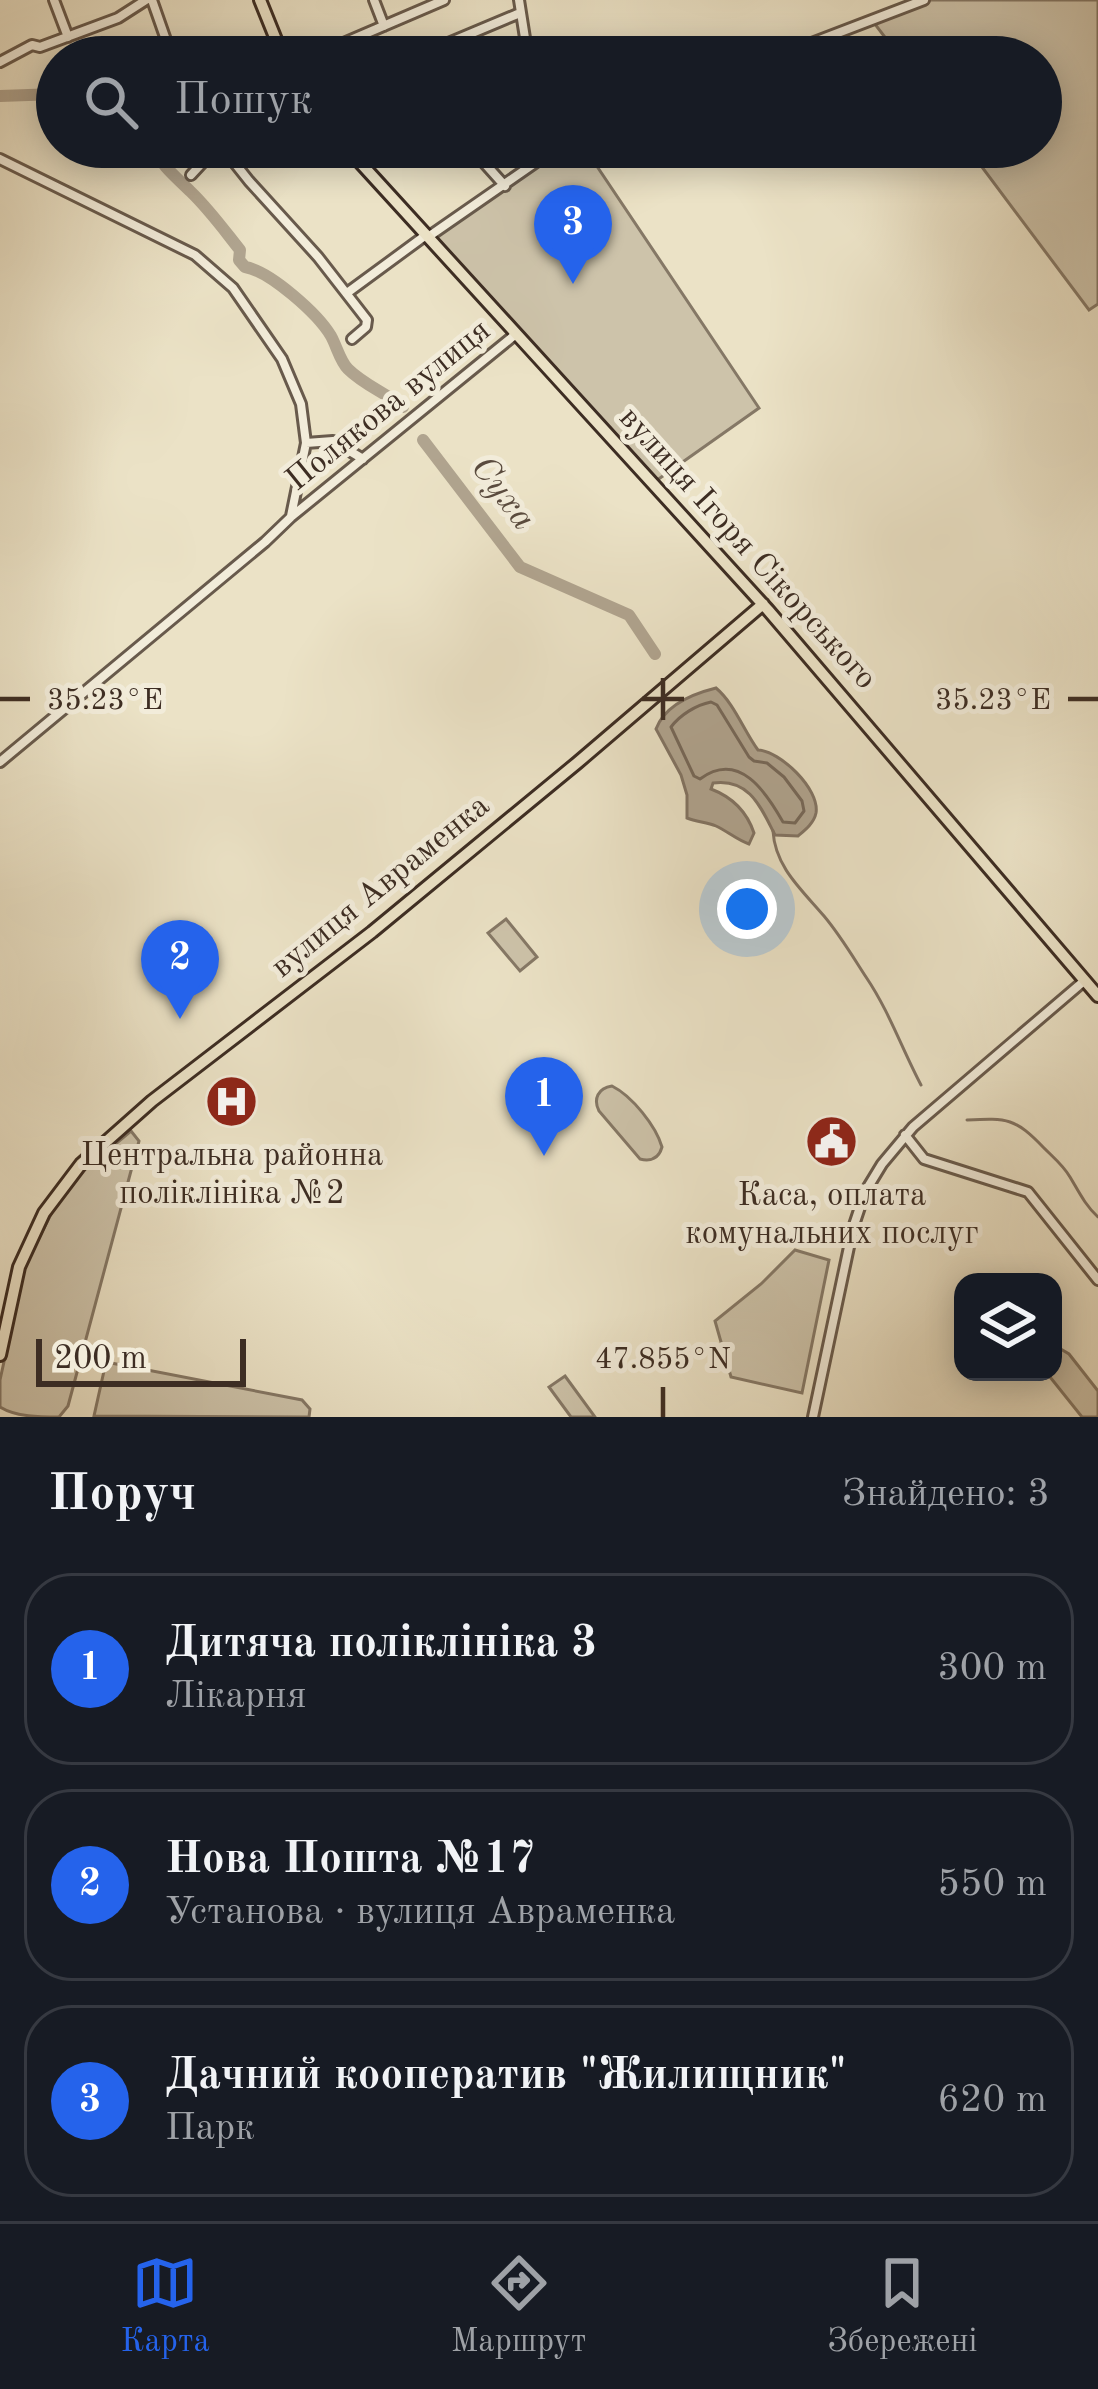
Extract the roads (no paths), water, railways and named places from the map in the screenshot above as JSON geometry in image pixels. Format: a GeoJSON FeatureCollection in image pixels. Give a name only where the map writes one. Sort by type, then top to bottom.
{"type":"FeatureCollection","features":[{"type":"Feature","properties":{"kind":"main road"},"geometry":{"type":"LineString","coordinates":[[260,0],[275,36]]}},
{"type":"Feature","properties":{"kind":"main road","name":"вулиця Ігоря Сікорського"},"geometry":{"type":"LineString","coordinates":[[365,168],[763,604],[1098,996]]}},
{"type":"Feature","properties":{"kind":"main road","name":"вулиця Авраменка"},"geometry":{"type":"LineString","coordinates":[[0,1355],[19,1267],[44,1213],[81,1164],[152,1101],[577,764],[763,604]]}},
{"type":"Feature","properties":{"kind":"street"},"geometry":{"type":"LineString","coordinates":[[54,0],[68,36]]}},
{"type":"Feature","properties":{"kind":"street"},"geometry":{"type":"LineString","coordinates":[[70,36],[149,0],[164,36]]}},
{"type":"Feature","properties":{"kind":"street"},"geometry":{"type":"LineString","coordinates":[[374,0],[384,26]]}},
{"type":"Feature","properties":{"kind":"street"},"geometry":{"type":"LineString","coordinates":[[360,36],[444,0]]}},
{"type":"Feature","properties":{"kind":"street"},"geometry":{"type":"LineString","coordinates":[[519,0],[524,36]]}},
{"type":"Feature","properties":{"kind":"street"},"geometry":{"type":"LineString","coordinates":[[830,36],[924,0]]}},
{"type":"Feature","properties":{"kind":"street"},"geometry":{"type":"LineString","coordinates":[[465,36],[520,13]]}},
{"type":"Feature","properties":{"kind":"street"},"geometry":{"type":"LineString","coordinates":[[0,62],[36,46]]}},
{"type":"Feature","properties":{"kind":"street"},"geometry":{"type":"LineString","coordinates":[[0,159],[195,255],[232,288],[282,359],[301,404],[306,443],[333,441],[363,459]]}},
{"type":"Feature","properties":{"kind":"street"},"geometry":{"type":"LineString","coordinates":[[190,175],[197,168]]}},
{"type":"Feature","properties":{"kind":"street"},"geometry":{"type":"LineString","coordinates":[[236,168],[347,293],[367,324],[352,339]]}},
{"type":"Feature","properties":{"kind":"street"},"geometry":{"type":"LineString","coordinates":[[489,168],[505,186]]}},
{"type":"Feature","properties":{"kind":"street"},"geometry":{"type":"LineString","coordinates":[[347,293],[526,168]]}},
{"type":"Feature","properties":{"kind":"street","name":"Полякова вулиця"},"geometry":{"type":"LineString","coordinates":[[0,762],[517,333]]}},
{"type":"Feature","properties":{"kind":"street","name":"Полякова вулиця"},"geometry":{"type":"LineString","coordinates":[[291,517],[306,443]]}},
{"type":"Feature","properties":{"kind":"street"},"geometry":{"type":"LineString","coordinates":[[813,1417],[854,1228],[882,1164],[905,1136],[1084,981]]}},
{"type":"Feature","properties":{"kind":"street"},"geometry":{"type":"LineString","coordinates":[[905,1136],[924,1160],[1028,1192],[1098,1280]]}},
{"type":"Feature","properties":{"kind":"water"},"geometry":{"type":"Polygon","coordinates":[[[716,688],[758,750],[787,764],[812,793],[815,817],[798,836],[775,835],[753,797],[726,783],[713,783],[711,789],[743,812],[754,833],[749,844],[716,826],[687,818],[681,775],[656,729],[680,702],[716,688]]]}},
{"type":"Feature","properties":{"kind":"waterway","name":"Суха"},"geometry":{"type":"LineString","coordinates":[[0,96],[36,95]]}},
{"type":"Feature","properties":{"kind":"waterway","name":"Суха"},"geometry":{"type":"LineString","coordinates":[[167,168],[240,250],[239,260],[245,267],[293,295],[325,327],[348,369],[403,407]]}},
{"type":"Feature","properties":{"kind":"waterway","name":"Суха"},"geometry":{"type":"LineString","coordinates":[[423,440],[520,567],[629,615],[655,654]]}},
{"type":"Feature","properties":{"kind":"waterway","name":"Суха"},"geometry":{"type":"LineString","coordinates":[[773,831],[784,867],[874,990],[921,1085]]}},
{"type":"Feature","properties":{"kind":"waterway"},"geometry":{"type":"LineString","coordinates":[[967,1120],[1018,1125],[1064,1169],[1098,1217]]}},
{"type":"Feature","properties":{"kind":"place","name":"Дачний кооператив \"Жилищник\""},"geometry":{"type":"Point","coordinates":[573,284]}},
{"type":"Feature","properties":{"kind":"place","name":"Нова Пошта №17"},"geometry":{"type":"Point","coordinates":[180,1019]}},
{"type":"Feature","properties":{"kind":"place","name":"Центральна районна поліклініка №2"},"geometry":{"type":"Point","coordinates":[232,1102]}},
{"type":"Feature","properties":{"kind":"place","name":"Каса, оплата комунальних послуг"},"geometry":{"type":"Point","coordinates":[832,1142]}},
{"type":"Feature","properties":{"kind":"place","name":"Дитяча поліклініка 3"},"geometry":{"type":"Point","coordinates":[544,1156]}}]}
